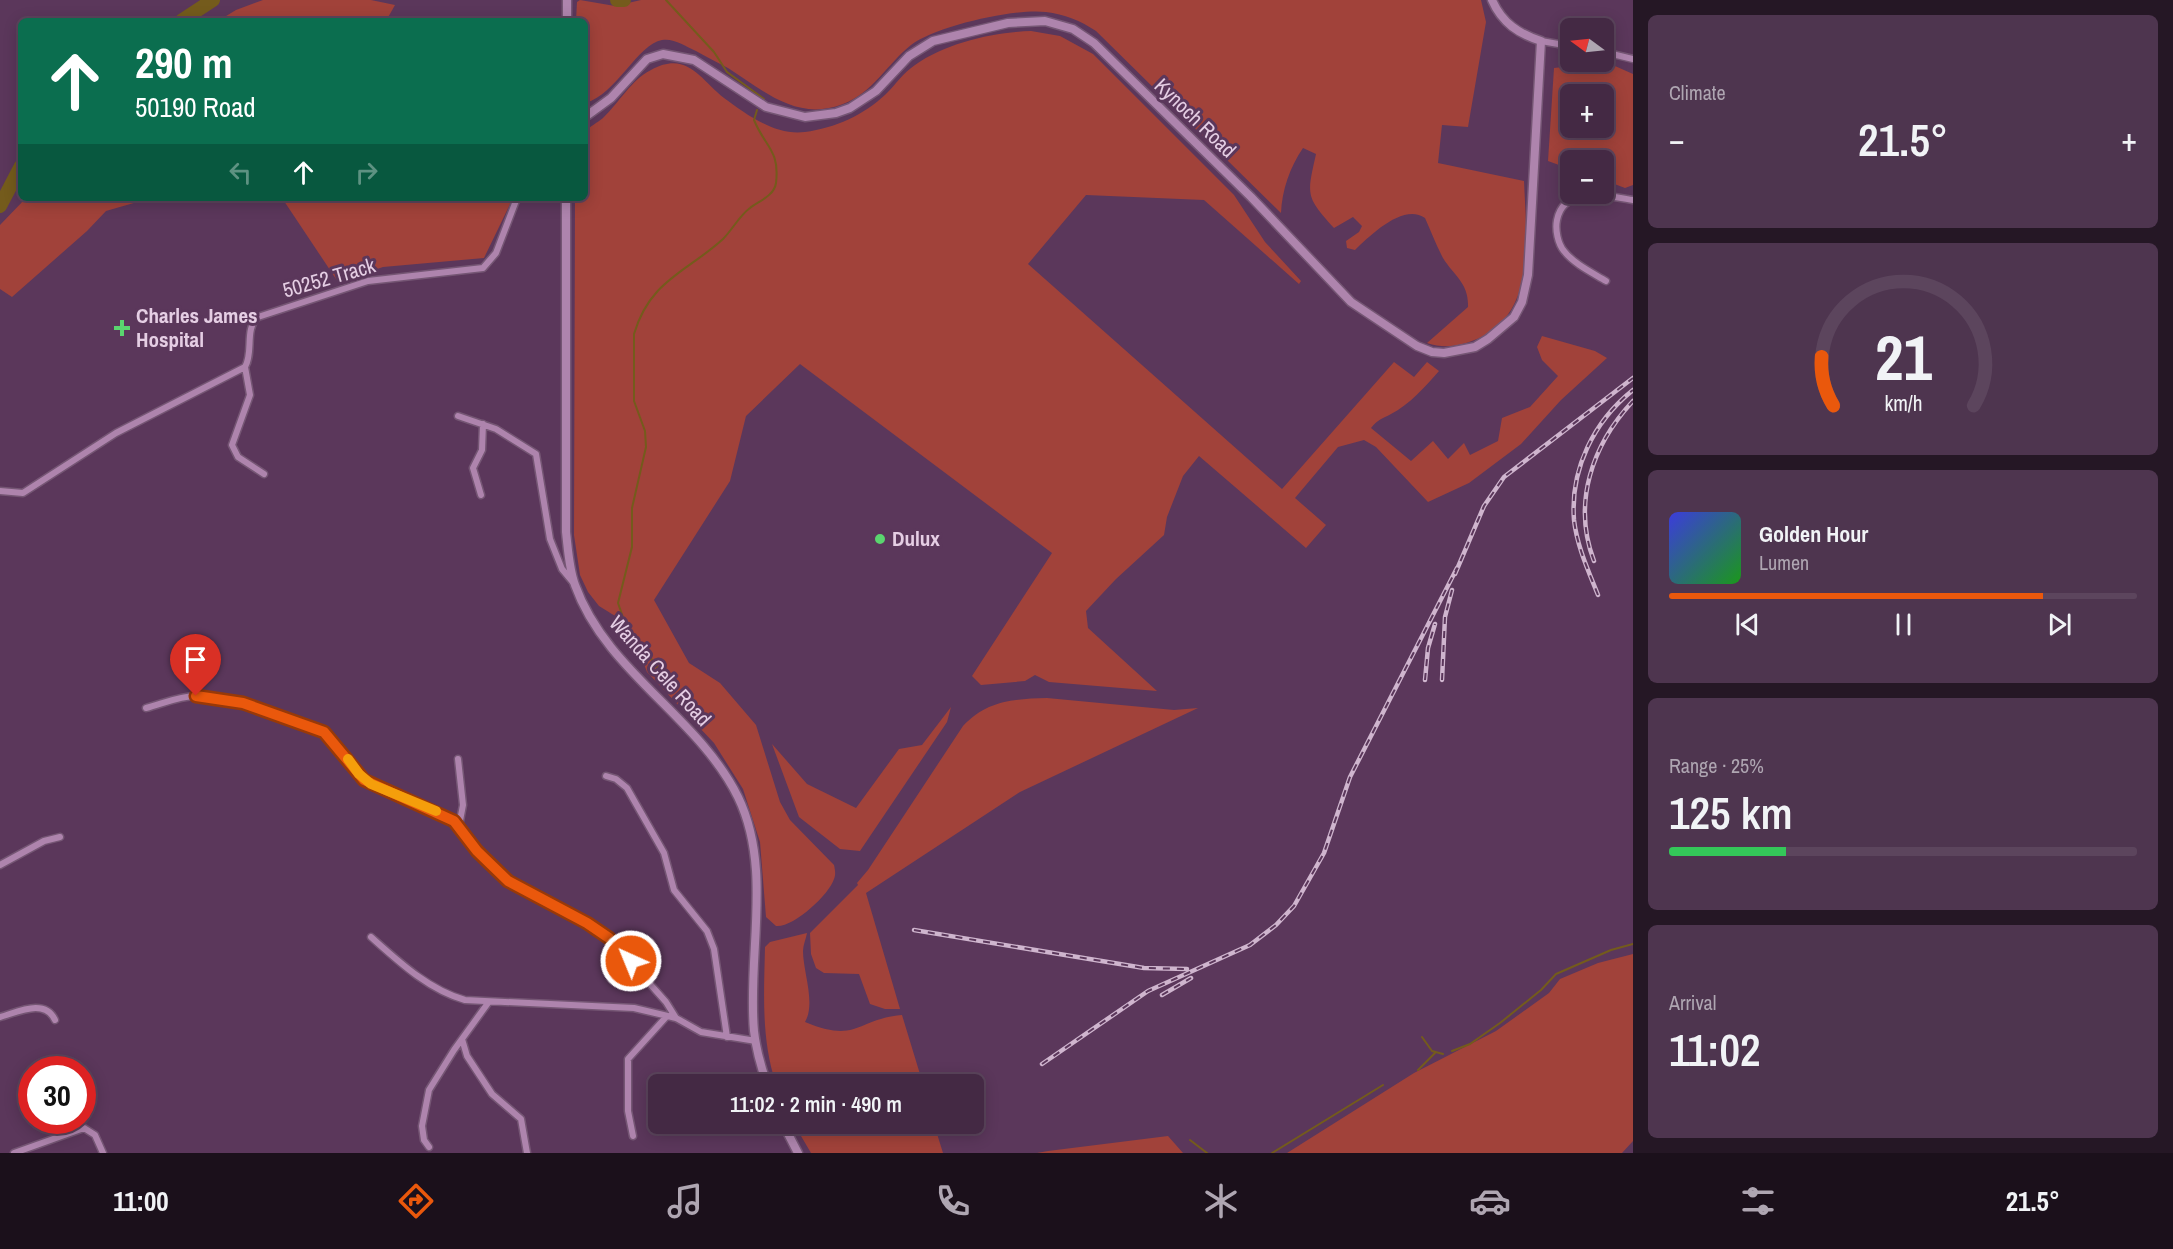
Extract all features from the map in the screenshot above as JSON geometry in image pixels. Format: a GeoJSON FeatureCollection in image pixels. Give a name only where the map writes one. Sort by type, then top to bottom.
{"type":"FeatureCollection","features":[{"type":"Feature","properties":{"kind":"street"},"geometry":{"type":"LineString","coordinates":[[567,0],[567,18]]}},
{"type":"Feature","properties":{"kind":"street"},"geometry":{"type":"LineString","coordinates":[[1492,0],[1497,12],[1509,26],[1524,36],[1560,44]]}},
{"type":"Feature","properties":{"kind":"street","name":"Kynoch Road"},"geometry":{"type":"LineString","coordinates":[[588,115],[605,103],[647,59],[663,54],[685,56],[694,60],[766,107],[784,113],[814,116],[836,113],[866,99],[909,56],[933,41],[1024,20],[1059,24],[1094,43],[1251,197],[1351,302],[1418,346],[1432,352],[1444,353],[1475,347],[1488,339],[1514,317],[1522,302],[1528,275],[1541,41]]}},
{"type":"Feature","properties":{"kind":"street"},"geometry":{"type":"LineString","coordinates":[[1614,54],[1633,59]]}},
{"type":"Feature","properties":{"kind":"street"},"geometry":{"type":"LineString","coordinates":[[1606,281],[1564,251],[1556,225],[1558,214],[1568,202],[1585,195],[1633,200]]}},
{"type":"Feature","properties":{"kind":"street","name":"50252 Track"},"geometry":{"type":"LineString","coordinates":[[245,368],[251,351],[251,327],[258,317],[368,281],[465,271],[489,264],[496,253],[516,201]]}},
{"type":"Feature","properties":{"kind":"street","name":"Wanda Cele Road"},"geometry":{"type":"LineString","coordinates":[[566,201],[566,520],[574,584],[602,637],[707,750],[739,800],[751,836],[755,869],[756,1041],[764,1074]]}},
{"type":"Feature","properties":{"kind":"street"},"geometry":{"type":"LineString","coordinates":[[0,491],[23,493],[125,428],[245,368],[250,395],[232,445],[238,457],[264,474]]}},
{"type":"Feature","properties":{"kind":"street"},"geometry":{"type":"LineString","coordinates":[[458,416],[483,424],[522,443],[536,454],[550,539],[562,569],[574,584]]}},
{"type":"Feature","properties":{"kind":"street"},"geometry":{"type":"LineString","coordinates":[[481,495],[473,468],[482,450],[483,424]]}},
{"type":"Feature","properties":{"kind":"street"},"geometry":{"type":"LineString","coordinates":[[146,708],[196,696],[229,699],[324,732],[364,780],[443,814],[459,826],[477,851],[508,881],[587,923],[614,942],[666,1002],[676,1018]]}},
{"type":"Feature","properties":{"kind":"street"},"geometry":{"type":"LineString","coordinates":[[459,759],[463,806],[459,826]]}},
{"type":"Feature","properties":{"kind":"street"},"geometry":{"type":"LineString","coordinates":[[606,776],[616,779],[627,788],[663,853],[674,890],[707,931],[714,949],[727,1037]]}},
{"type":"Feature","properties":{"kind":"street"},"geometry":{"type":"LineString","coordinates":[[0,865],[38,844],[60,837]]}},
{"type":"Feature","properties":{"kind":"street"},"geometry":{"type":"LineString","coordinates":[[371,937],[417,975],[450,995],[488,1003],[634,1008],[676,1018],[701,1032],[756,1041]]}},
{"type":"Feature","properties":{"kind":"street"},"geometry":{"type":"LineString","coordinates":[[429,1147],[424,1140],[422,1126],[426,1099],[443,1066],[488,1003]]}},
{"type":"Feature","properties":{"kind":"street"},"geometry":{"type":"LineString","coordinates":[[0,1017],[23,1010],[44,1008],[55,1020]]}},
{"type":"Feature","properties":{"kind":"street"},"geometry":{"type":"LineString","coordinates":[[633,1136],[628,1111],[628,1059],[667,1016]]}},
{"type":"Feature","properties":{"kind":"street"},"geometry":{"type":"LineString","coordinates":[[462,1039],[467,1056],[492,1094],[521,1119],[527,1153]]}},
{"type":"Feature","properties":{"kind":"street"},"geometry":{"type":"LineString","coordinates":[[14,1153],[84,1128],[95,1135],[103,1153]]}},
{"type":"Feature","properties":{"kind":"street"},"geometry":{"type":"LineString","coordinates":[[788,1134],[798,1153]]}},
{"type":"Feature","properties":{"kind":"shaded area"},"geometry":{"type":"Polygon","coordinates":[[[263,0],[371,0],[395,5],[388,18],[223,18],[236,10],[263,0]]]}},
{"type":"Feature","properties":{"kind":"shaded area"},"geometry":{"type":"Polygon","coordinates":[[[580,0],[615,6],[641,0],[1481,0],[1486,22],[1468,127],[1442,125],[1438,163],[1524,181],[1526,248],[1519,292],[1510,311],[1497,327],[1477,339],[1452,346],[1427,343],[1468,307],[1468,299],[1460,280],[1443,258],[1425,218],[1416,214],[1397,218],[1378,229],[1355,250],[1347,248],[1346,241],[1359,232],[1362,226],[1353,217],[1334,228],[1318,209],[1313,201],[1310,187],[1316,154],[1303,148],[1288,179],[1281,213],[1096,31],[1066,16],[1032,11],[976,20],[938,31],[911,45],[871,86],[854,99],[826,109],[811,109],[796,107],[782,101],[696,51],[675,41],[666,40],[653,43],[644,50],[607,90],[588,102],[588,18],[576,18],[577,2],[580,0]]]}},
{"type":"Feature","properties":{"kind":"shaded area"},"geometry":{"type":"Polygon","coordinates":[[[1031,31],[1060,36],[1093,54],[1234,195],[1265,242],[1301,281],[1299,284],[1204,200],[1086,195],[1028,264],[1282,489],[1394,362],[1414,377],[1427,362],[1439,371],[1411,400],[1371,428],[1411,461],[1433,441],[1448,459],[1464,443],[1470,455],[1498,441],[1502,418],[1530,407],[1558,376],[1542,360],[1537,347],[1542,336],[1595,351],[1607,358],[1561,400],[1521,444],[1469,483],[1428,502],[1376,447],[1364,440],[1338,447],[1295,498],[1326,525],[1306,548],[1199,456],[1183,476],[1167,517],[1164,535],[1116,579],[1086,611],[1088,628],[1157,691],[1049,682],[1035,675],[1025,681],[981,685],[972,676],[1052,553],[800,364],[746,416],[730,481],[654,600],[689,663],[720,683],[756,725],[780,802],[790,820],[834,865],[835,874],[831,886],[818,901],[792,922],[776,926],[766,917],[760,842],[743,789],[714,743],[647,672],[638,649],[620,619],[599,606],[588,592],[580,575],[574,535],[575,201],[588,201],[588,129],[603,118],[644,74],[663,65],[674,63],[692,69],[724,98],[762,123],[783,131],[816,130],[838,124],[859,114],[886,94],[903,75],[927,57],[970,40],[1031,31]]]}},
{"type":"Feature","properties":{"kind":"shaded area"},"geometry":{"type":"Polygon","coordinates":[[[1614,66],[1633,74],[1633,185],[1625,188],[1614,184],[1614,150],[1560,150],[1560,165],[1548,161],[1554,68],[1560,67],[1560,72],[1614,72],[1614,66]]]}},
{"type":"Feature","properties":{"kind":"shaded area"},"geometry":{"type":"Polygon","coordinates":[[[23,201],[141,201],[106,211],[87,231],[12,297],[0,289],[0,225],[23,201]]]}},
{"type":"Feature","properties":{"kind":"shaded area"},"geometry":{"type":"Polygon","coordinates":[[[284,201],[512,201],[484,258],[383,267],[338,282],[284,201]]]}},
{"type":"Feature","properties":{"kind":"shaded area"},"geometry":{"type":"Polygon","coordinates":[[[1047,698],[1174,710],[1198,708],[1020,792],[866,893],[900,1009],[885,1009],[870,1004],[859,974],[824,973],[816,968],[811,954],[810,933],[858,885],[857,883],[868,870],[963,726],[972,717],[991,706],[1012,700],[1047,698]]]}},
{"type":"Feature","properties":{"kind":"shaded area"},"geometry":{"type":"Polygon","coordinates":[[[951,707],[947,722],[860,851],[840,849],[799,817],[772,744],[807,784],[856,808],[899,749],[922,745],[951,707]]]}},
{"type":"Feature","properties":{"kind":"shaded area"},"geometry":{"type":"Polygon","coordinates":[[[807,933],[803,946],[809,997],[805,1022],[836,1031],[847,1031],[887,1017],[902,1015],[920,1074],[773,1074],[768,1050],[764,999],[765,947],[770,942],[807,933]]]}},
{"type":"Feature","properties":{"kind":"shaded area"},"geometry":{"type":"Polygon","coordinates":[[[1633,954],[1633,1141],[1622,1153],[1287,1153],[1414,1073],[1496,1031],[1549,993],[1560,979],[1598,963],[1633,954]]]}},
{"type":"Feature","properties":{"kind":"shaded area"},"geometry":{"type":"Polygon","coordinates":[[[800,1134],[937,1134],[943,1153],[811,1153],[800,1134]]]}},
{"type":"Feature","properties":{"kind":"shaded area"},"geometry":{"type":"Polygon","coordinates":[[[1168,1136],[1183,1153],[1037,1153],[1048,1151],[1168,1136]]]}},
{"type":"Feature","properties":{"kind":"waterway"},"geometry":{"type":"LineString","coordinates":[[186,18],[213,0]]}},
{"type":"Feature","properties":{"kind":"waterway"},"geometry":{"type":"LineString","coordinates":[[617,0],[624,0]]}},
{"type":"Feature","properties":{"kind":"waterway"},"geometry":{"type":"LineString","coordinates":[[666,0],[714,52],[727,72],[764,99]]}},
{"type":"Feature","properties":{"kind":"waterway"},"geometry":{"type":"LineString","coordinates":[[674,690],[625,623],[618,603],[632,547],[632,508],[646,447],[645,431],[634,401],[634,334],[641,316],[660,289],[723,239],[746,211],[775,188],[776,163],[771,149],[754,120],[757,110]]}},
{"type":"Feature","properties":{"kind":"waterway"},"geometry":{"type":"LineString","coordinates":[[0,206],[18,172]]}},
{"type":"Feature","properties":{"kind":"waterway"},"geometry":{"type":"LineString","coordinates":[[1452,1051],[1470,1044],[1500,1023],[1541,990],[1556,974],[1611,950],[1633,944]]}},
{"type":"Feature","properties":{"kind":"waterway"},"geometry":{"type":"LineString","coordinates":[[1422,1037],[1432,1051],[1443,1054]]}},
{"type":"Feature","properties":{"kind":"waterway"},"geometry":{"type":"LineString","coordinates":[[1418,1070],[1435,1053]]}},
{"type":"Feature","properties":{"kind":"waterway"},"geometry":{"type":"LineString","coordinates":[[1272,1153],[1383,1085]]}},
{"type":"Feature","properties":{"kind":"waterway"},"geometry":{"type":"LineString","coordinates":[[1190,1140],[1207,1153]]}},
{"type":"Feature","properties":{"kind":"railway"},"geometry":{"type":"LineString","coordinates":[[1455,574],[1484,506],[1504,477],[1633,378]]}},
{"type":"Feature","properties":{"kind":"railway"},"geometry":{"type":"LineString","coordinates":[[1598,595],[1575,530],[1576,483],[1587,448],[1596,431],[1619,402],[1633,390]]}},
{"type":"Feature","properties":{"kind":"railway"},"geometry":{"type":"LineString","coordinates":[[1594,561],[1585,518],[1590,476],[1607,436],[1633,401]]}},
{"type":"Feature","properties":{"kind":"railway"},"geometry":{"type":"LineString","coordinates":[[1042,1064],[1148,991],[1250,945],[1276,925],[1294,906],[1324,853],[1350,777],[1457,568]]}},
{"type":"Feature","properties":{"kind":"railway"},"geometry":{"type":"LineString","coordinates":[[1442,680],[1445,617],[1452,590]]}},
{"type":"Feature","properties":{"kind":"railway"},"geometry":{"type":"LineString","coordinates":[[1425,680],[1428,648],[1435,624]]}},
{"type":"Feature","properties":{"kind":"railway"},"geometry":{"type":"LineString","coordinates":[[914,930],[1144,968],[1187,969]]}},
{"type":"Feature","properties":{"kind":"railway"},"geometry":{"type":"LineString","coordinates":[[1162,995],[1191,978]]}},
{"type":"Feature","properties":{"kind":"slow traffic"},"geometry":{"type":"LineString","coordinates":[[348,759],[364,780],[436,811]]}},
{"type":"Feature","properties":{"kind":"place","name":"Charles James Hospital"},"geometry":{"type":"Point","coordinates":[122,328]}},
{"type":"Feature","properties":{"kind":"place","name":"Dulux"},"geometry":{"type":"Point","coordinates":[880,539]}},
{"type":"Feature","properties":{"kind":"route"},"geometry":{"type":"LineString","coordinates":[[196,696],[229,699],[298,721],[324,732],[364,780],[397,793],[454,821],[477,851],[508,881],[587,923],[609,938],[631,961]]}}]}
